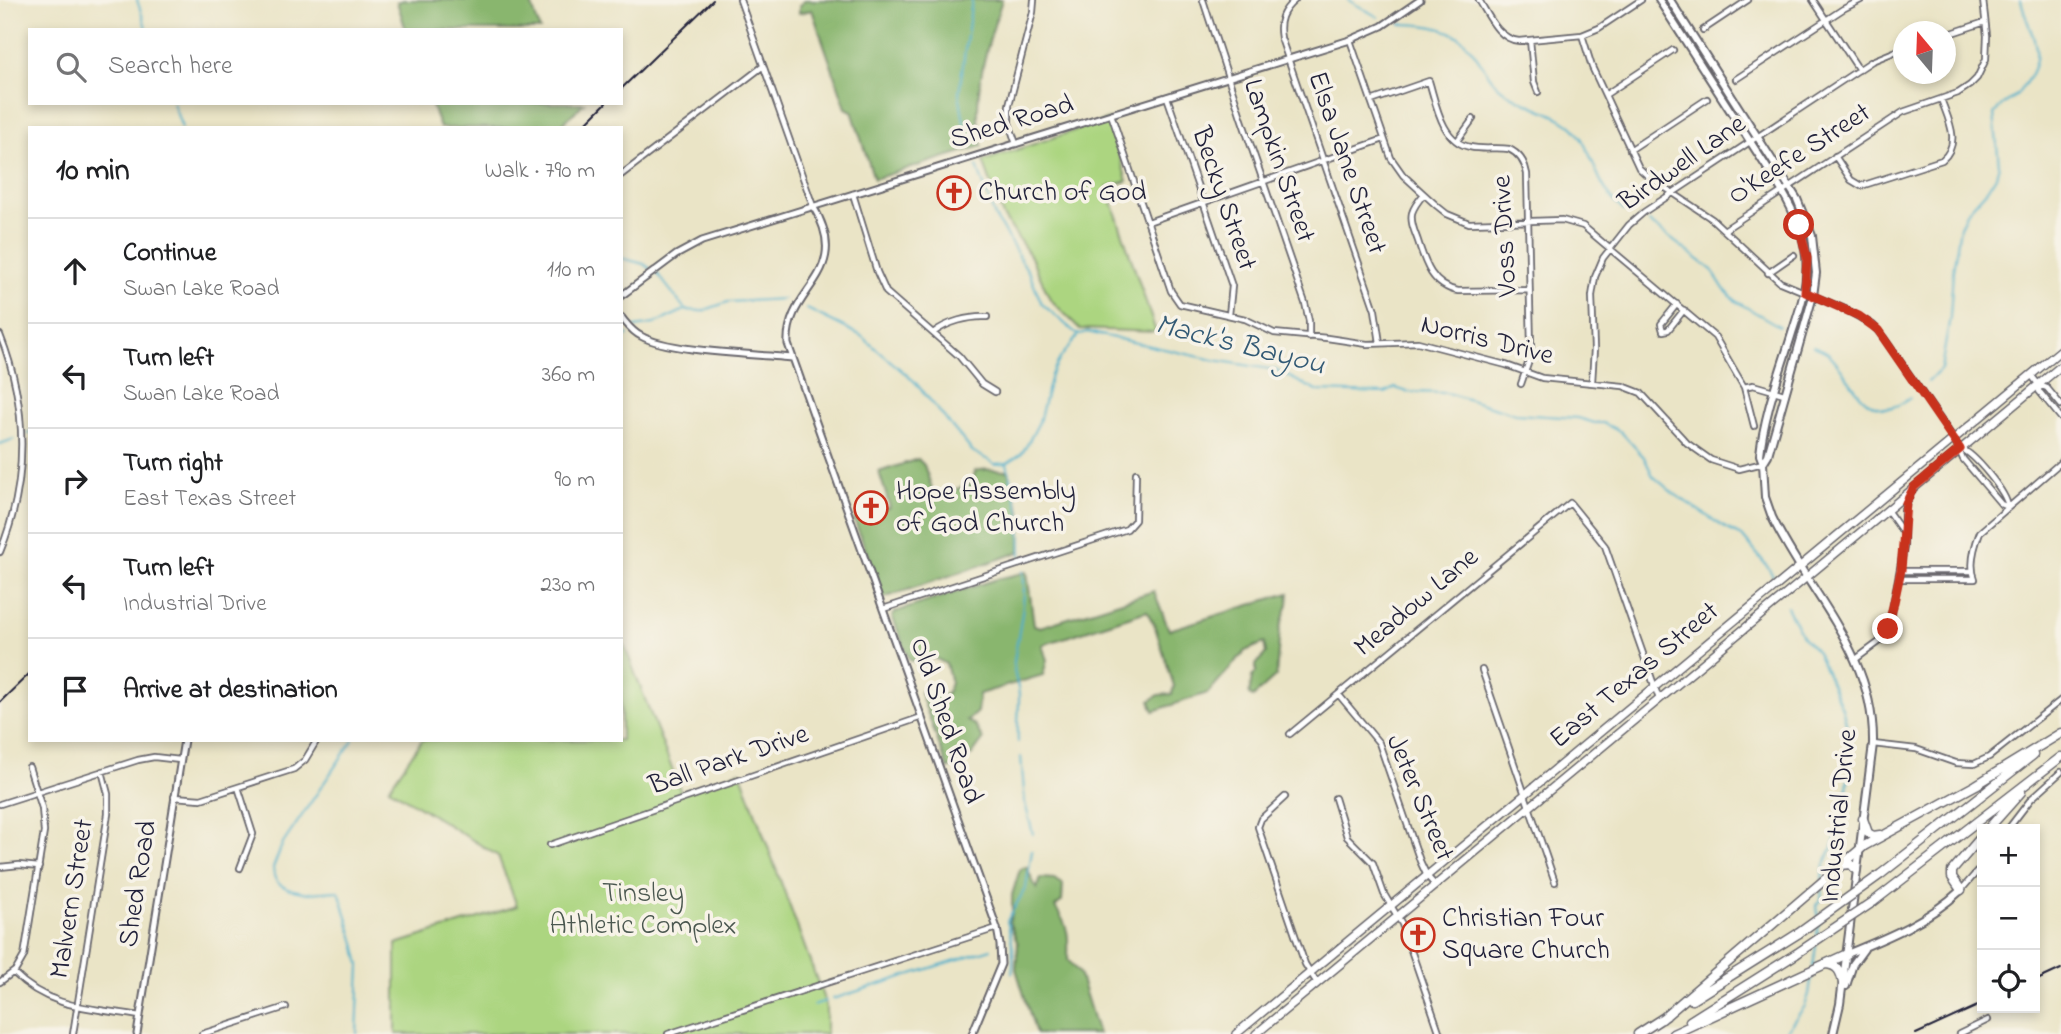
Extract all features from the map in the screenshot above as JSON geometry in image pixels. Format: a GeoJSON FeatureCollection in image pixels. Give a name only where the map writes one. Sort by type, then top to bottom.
{"type":"FeatureCollection","features":[{"type":"Feature","properties":{"kind":"highway"},"geometry":{"type":"LineString","coordinates":[[1662,1019],[1859,849],[1976,785],[2061,734]]}},
{"type":"Feature","properties":{"kind":"highway"},"geometry":{"type":"LineString","coordinates":[[1638,1034],[1799,933],[1881,874],[2061,734]]}},
{"type":"Feature","properties":{"kind":"highway"},"geometry":{"type":"LineString","coordinates":[[1671,1034],[1873,902],[2061,757]]}},
{"type":"Feature","properties":{"kind":"highway"},"geometry":{"type":"LineString","coordinates":[[1993,824],[2041,772]]}},
{"type":"Feature","properties":{"kind":"highway"},"geometry":{"type":"LineString","coordinates":[[1863,819],[1870,835],[1886,833]]}},
{"type":"Feature","properties":{"kind":"highway"},"geometry":{"type":"LineString","coordinates":[[1961,890],[1952,877],[1952,871],[1977,842]]}},
{"type":"Feature","properties":{"kind":"highway"},"geometry":{"type":"LineString","coordinates":[[1840,866],[1851,864],[1856,870]]}},
{"type":"Feature","properties":{"kind":"highway"},"geometry":{"type":"LineString","coordinates":[[1671,1034],[1847,954]]}},
{"type":"Feature","properties":{"kind":"highway"},"geometry":{"type":"LineString","coordinates":[[1825,964],[1835,965],[1839,969],[1843,983]]}},
{"type":"Feature","properties":{"kind":"main road","name":"Industrial Drive"},"geometry":{"type":"LineString","coordinates":[[1659,0],[1782,191],[1795,216],[1804,243],[1807,266],[1805,292],[1774,391],[1760,455],[1764,487],[1772,517],[1856,659],[1870,702],[1873,744],[1847,954],[1833,1034]]}},
{"type":"Feature","properties":{"kind":"main road"},"geometry":{"type":"LineString","coordinates":[[1670,0],[1789,187],[1805,214],[1814,242],[1816,267],[1813,296],[1768,455],[1763,463]]}},
{"type":"Feature","properties":{"kind":"main road","name":"East Texas Street"},"geometry":{"type":"LineString","coordinates":[[1236,1034],[2061,350]]}},
{"type":"Feature","properties":{"kind":"main road","name":"East Texas Street"},"geometry":{"type":"LineString","coordinates":[[1256,1033],[2061,366]]}},
{"type":"Feature","properties":{"kind":"main road"},"geometry":{"type":"LineString","coordinates":[[1847,954],[1926,918],[1961,890]]}},
{"type":"Feature","properties":{"kind":"main road"},"geometry":{"type":"LineString","coordinates":[[1840,1004],[1853,964],[1867,946]]}},
{"type":"Feature","properties":{"kind":"street"},"geometry":{"type":"LineString","coordinates":[[740,0],[813,206]]}},
{"type":"Feature","properties":{"kind":"street"},"geometry":{"type":"LineString","coordinates":[[1016,144],[1009,123],[1009,104],[1034,0]]}},
{"type":"Feature","properties":{"kind":"street","name":"Lampkin Street"},"geometry":{"type":"LineString","coordinates":[[1203,0],[1308,313],[1309,337]]}},
{"type":"Feature","properties":{"kind":"street","name":"Elsa Jane Street"},"geometry":{"type":"LineString","coordinates":[[1295,0],[1283,12],[1280,24],[1288,60],[1375,310],[1380,343]]}},
{"type":"Feature","properties":{"kind":"street","name":"Shed Road"},"geometry":{"type":"LineString","coordinates":[[623,294],[688,248],[716,237],[1350,40],[1372,31],[1420,0]]}},
{"type":"Feature","properties":{"kind":"street"},"geometry":{"type":"LineString","coordinates":[[1479,0],[1500,32],[1512,40],[1582,35],[1599,28],[1641,0]]}},
{"type":"Feature","properties":{"kind":"street"},"geometry":{"type":"LineString","coordinates":[[1703,30],[1748,0]]}},
{"type":"Feature","properties":{"kind":"street"},"geometry":{"type":"LineString","coordinates":[[1812,0],[1859,70]]}},
{"type":"Feature","properties":{"kind":"street"},"geometry":{"type":"LineString","coordinates":[[1737,79],[1861,0]]}},
{"type":"Feature","properties":{"kind":"street","name":"O'Keefe Street"},"geometry":{"type":"LineString","coordinates":[[1724,230],[1903,112],[1964,89],[1981,70],[1987,49],[1983,0]]}},
{"type":"Feature","properties":{"kind":"street"},"geometry":{"type":"LineString","coordinates":[[1956,31],[1985,22]]}},
{"type":"Feature","properties":{"kind":"street"},"geometry":{"type":"LineString","coordinates":[[1582,35],[1592,67],[1630,150],[1644,173],[1700,209],[1780,282],[1859,316],[1878,330],[1954,439],[1963,458],[2001,504],[2008,507]]}},
{"type":"Feature","properties":{"kind":"street"},"geometry":{"type":"LineString","coordinates":[[1350,40],[1396,167],[1424,194],[1447,214],[1469,223],[1562,220],[1583,226],[1720,343],[1744,387],[1754,426]]}},
{"type":"Feature","properties":{"kind":"street"},"geometry":{"type":"LineString","coordinates":[[1530,40],[1534,82],[1538,92]]}},
{"type":"Feature","properties":{"kind":"street"},"geometry":{"type":"LineString","coordinates":[[1605,95],[1673,50]]}},
{"type":"Feature","properties":{"kind":"street","name":"Birdwell Lane"},"geometry":{"type":"LineString","coordinates":[[1592,382],[1593,286],[1598,268],[1636,218],[1859,70],[1893,52]]}},
{"type":"Feature","properties":{"kind":"street"},"geometry":{"type":"LineString","coordinates":[[623,173],[762,67]]}},
{"type":"Feature","properties":{"kind":"street"},"geometry":{"type":"LineString","coordinates":[[1371,101],[1429,81],[1445,128],[1457,141],[1473,119]]}},
{"type":"Feature","properties":{"kind":"street","name":"Becky Street"},"geometry":{"type":"LineString","coordinates":[[1167,97],[1232,286],[1229,315]]}},
{"type":"Feature","properties":{"kind":"street"},"geometry":{"type":"LineString","coordinates":[[1630,150],[1707,99]]}},
{"type":"Feature","properties":{"kind":"street"},"geometry":{"type":"LineString","coordinates":[[1835,156],[1852,180],[1861,186],[1942,160],[1951,151],[1953,139],[1941,99]]}},
{"type":"Feature","properties":{"kind":"street"},"geometry":{"type":"LineString","coordinates":[[1111,114],[1148,222],[1384,139]]}},
{"type":"Feature","properties":{"kind":"street","name":"Voss Drive"},"geometry":{"type":"LineString","coordinates":[[1457,141],[1470,147],[1509,149],[1519,156],[1526,167],[1531,348],[1521,384]]}},
{"type":"Feature","properties":{"kind":"street"},"geometry":{"type":"LineString","coordinates":[[853,194],[877,272],[886,292],[959,356],[982,384],[995,392]]}},
{"type":"Feature","properties":{"kind":"street"},"geometry":{"type":"LineString","coordinates":[[1424,194],[1413,209],[1411,220],[1426,265],[1436,280],[1448,288],[1458,290],[1529,289]]}},
{"type":"Feature","properties":{"kind":"street","name":"Old Shed Road"},"geometry":{"type":"LineString","coordinates":[[813,206],[824,237],[824,262],[817,278],[789,321],[788,344],[997,928],[1001,964],[972,1034]]}},
{"type":"Feature","properties":{"kind":"street","name":"Norris Drive"},"geometry":{"type":"LineString","coordinates":[[1148,222],[1175,299],[1186,306],[1245,319],[1274,334],[1356,343],[1418,342],[1542,378],[1623,386],[1641,393],[1687,443],[1711,460],[1739,469],[1763,463]]}},
{"type":"Feature","properties":{"kind":"street"},"geometry":{"type":"LineString","coordinates":[[1768,273],[1794,255]]}},
{"type":"Feature","properties":{"kind":"street"},"geometry":{"type":"LineString","coordinates":[[1677,304],[1661,324],[1662,330],[1668,330],[1684,310]]}},
{"type":"Feature","properties":{"kind":"street"},"geometry":{"type":"LineString","coordinates":[[933,333],[968,318],[987,317]]}},
{"type":"Feature","properties":{"kind":"street"},"geometry":{"type":"LineString","coordinates":[[623,319],[635,332],[649,340],[690,348],[792,358]]}},
{"type":"Feature","properties":{"kind":"street"},"geometry":{"type":"LineString","coordinates":[[0,335],[16,385],[22,435],[17,496],[0,552]]}},
{"type":"Feature","properties":{"kind":"street"},"geometry":{"type":"LineString","coordinates":[[2031,375],[2039,385],[2047,388],[2061,405]]}},
{"type":"Feature","properties":{"kind":"street"},"geometry":{"type":"LineString","coordinates":[[1744,387],[1753,385],[1784,394]]}},
{"type":"Feature","properties":{"kind":"street"},"geometry":{"type":"LineString","coordinates":[[2039,385],[2039,391],[2061,418]]}},
{"type":"Feature","properties":{"kind":"street"},"geometry":{"type":"LineString","coordinates":[[1960,449],[1970,453],[1991,477],[2007,500],[2008,507]]}},
{"type":"Feature","properties":{"kind":"street"},"geometry":{"type":"LineString","coordinates":[[1899,579],[1975,579],[1972,571],[1980,532],[2061,462]]}},
{"type":"Feature","properties":{"kind":"street"},"geometry":{"type":"LineString","coordinates":[[883,609],[1127,529],[1135,520],[1136,473]]}},
{"type":"Feature","properties":{"kind":"street"},"geometry":{"type":"LineString","coordinates":[[1984,483],[1991,477]]}},
{"type":"Feature","properties":{"kind":"street"},"geometry":{"type":"LineString","coordinates":[[1856,659],[1874,647],[1888,629],[1901,570],[1904,510],[1914,487]]}},
{"type":"Feature","properties":{"kind":"street","name":"Meadow Lane"},"geometry":{"type":"LineString","coordinates":[[1290,734],[1570,503],[1605,546],[1654,688]]}},
{"type":"Feature","properties":{"kind":"street"},"geometry":{"type":"LineString","coordinates":[[1887,509],[1904,535]]}},
{"type":"Feature","properties":{"kind":"street"},"geometry":{"type":"LineString","coordinates":[[1901,570],[1972,571]]}},
{"type":"Feature","properties":{"kind":"street"},"geometry":{"type":"LineString","coordinates":[[1947,570],[1947,579]]}},
{"type":"Feature","properties":{"kind":"street"},"geometry":{"type":"LineString","coordinates":[[1682,665],[1689,674]]}},
{"type":"Feature","properties":{"kind":"street"},"geometry":{"type":"LineString","coordinates":[[1482,670],[1555,882]]}},
{"type":"Feature","properties":{"kind":"street"},"geometry":{"type":"LineString","coordinates":[[1654,688],[1659,699]]}},
{"type":"Feature","properties":{"kind":"street","name":"Jeter Street"},"geometry":{"type":"LineString","coordinates":[[1338,695],[1379,743],[1427,876],[1435,885]]}},
{"type":"Feature","properties":{"kind":"street"},"geometry":{"type":"LineString","coordinates":[[1873,744],[1916,749],[1956,763],[1973,764],[1989,757],[2061,700]]}},
{"type":"Feature","properties":{"kind":"street","name":"Ball Park Drive"},"geometry":{"type":"LineString","coordinates":[[550,845],[923,717]]}},
{"type":"Feature","properties":{"kind":"street"},"geometry":{"type":"LineString","coordinates":[[1593,739],[1600,748]]}},
{"type":"Feature","properties":{"kind":"street","name":"Shed Road"},"geometry":{"type":"LineString","coordinates":[[137,1034],[184,742]]}},
{"type":"Feature","properties":{"kind":"street"},"geometry":{"type":"LineString","coordinates":[[174,797],[195,800],[294,769],[304,760],[316,742]]}},
{"type":"Feature","properties":{"kind":"street"},"geometry":{"type":"LineString","coordinates":[[0,804],[142,759],[154,757],[180,760]]}},
{"type":"Feature","properties":{"kind":"street"},"geometry":{"type":"LineString","coordinates":[[0,982],[14,973],[27,948],[39,867],[44,828],[29,767]]}},
{"type":"Feature","properties":{"kind":"street","name":"Malvern Street"},"geometry":{"type":"LineString","coordinates":[[73,1034],[109,810],[102,771]]}},
{"type":"Feature","properties":{"kind":"street"},"geometry":{"type":"LineString","coordinates":[[2012,824],[2031,799],[2061,772]]}},
{"type":"Feature","properties":{"kind":"street"},"geometry":{"type":"LineString","coordinates":[[237,787],[253,834],[240,868]]}},
{"type":"Feature","properties":{"kind":"street"},"geometry":{"type":"LineString","coordinates":[[1285,797],[1261,819],[1258,827],[1309,973],[1317,983]]}},
{"type":"Feature","properties":{"kind":"street"},"geometry":{"type":"LineString","coordinates":[[1335,798],[1347,837],[1370,858],[1384,894],[1398,916],[1440,1034]]}},
{"type":"Feature","properties":{"kind":"street"},"geometry":{"type":"LineString","coordinates":[[1463,846],[1472,855]]}},
{"type":"Feature","properties":{"kind":"street"},"geometry":{"type":"LineString","coordinates":[[0,867],[39,867]]}},
{"type":"Feature","properties":{"kind":"street"},"geometry":{"type":"LineString","coordinates":[[1961,890],[1977,872]]}},
{"type":"Feature","properties":{"kind":"street"},"geometry":{"type":"LineString","coordinates":[[668,1034],[997,928]]}},
{"type":"Feature","properties":{"kind":"street"},"geometry":{"type":"LineString","coordinates":[[14,973],[38,994],[52,1000],[140,1016]]}},
{"type":"Feature","properties":{"kind":"street"},"geometry":{"type":"LineString","coordinates":[[202,1034],[286,1007]]}},
{"type":"Feature","properties":{"kind":"street"},"geometry":{"type":"LineString","coordinates":[[1959,1034],[1988,1020]]}},
{"type":"Feature","properties":{"kind":"street"},"geometry":{"type":"LineString","coordinates":[[1249,1023],[1256,1033]]}},
{"type":"Feature","properties":{"kind":"green space"},"geometry":{"type":"Polygon","coordinates":[[[530,0],[539,28],[405,28],[397,2],[530,0]]]}},
{"type":"Feature","properties":{"kind":"green space"},"geometry":{"type":"Polygon","coordinates":[[[804,0],[1002,0],[986,53],[979,91],[982,146],[874,179],[852,111],[846,108],[812,10],[799,13],[799,6],[804,0]]]}},
{"type":"Feature","properties":{"kind":"green space"},"geometry":{"type":"Polygon","coordinates":[[[432,105],[582,105],[560,126],[439,126],[432,105]]]}},
{"type":"Feature","properties":{"kind":"green space"},"geometry":{"type":"Polygon","coordinates":[[[1109,119],[1127,181],[1107,187],[1156,332],[1080,329],[1050,299],[1031,257],[1003,216],[983,161],[1109,119]]]}},
{"type":"Feature","properties":{"kind":"green space"},"geometry":{"type":"Polygon","coordinates":[[[918,459],[924,465],[934,494],[938,495],[972,484],[975,471],[1008,471],[1021,514],[1020,552],[884,598],[854,519],[890,507],[879,472],[918,459]]]}},
{"type":"Feature","properties":{"kind":"green space"},"geometry":{"type":"Polygon","coordinates":[[[1027,572],[1034,625],[1040,627],[1154,591],[1169,630],[1289,593],[1280,628],[1276,676],[1253,697],[1249,695],[1256,665],[1266,653],[1264,643],[1245,651],[1208,693],[1154,711],[1150,701],[1159,695],[1172,694],[1174,686],[1155,627],[1147,611],[1042,645],[1047,660],[1043,675],[979,694],[977,712],[967,721],[975,725],[983,740],[972,755],[948,769],[920,692],[930,688],[946,695],[951,683],[946,664],[935,658],[910,661],[892,616],[895,612],[1027,572]]]}},
{"type":"Feature","properties":{"kind":"green space","name":"Tinsley Athletic Complex"},"geometry":{"type":"Polygon","coordinates":[[[623,642],[681,792],[740,771],[826,1005],[826,1034],[396,1034],[396,944],[517,906],[498,856],[389,788],[421,742],[623,742],[623,642]]]}},
{"type":"Feature","properties":{"kind":"green space"},"geometry":{"type":"Polygon","coordinates":[[[1026,867],[1037,889],[1041,878],[1054,879],[1063,884],[1062,901],[1055,907],[1067,932],[1068,960],[1079,973],[1098,1034],[1036,1034],[1016,969],[1018,944],[1009,922],[1012,895],[1020,869],[1026,867]]]}},
{"type":"Feature","properties":{"kind":"waterway"},"geometry":{"type":"LineString","coordinates":[[137,0],[146,28]]}},
{"type":"Feature","properties":{"kind":"waterway","name":"Mack's Bayou"},"geometry":{"type":"LineString","coordinates":[[971,144],[965,128],[959,93],[972,0]]}},
{"type":"Feature","properties":{"kind":"waterway","name":"Mack's Bayou"},"geometry":{"type":"LineString","coordinates":[[1348,0],[1378,17]]}},
{"type":"Feature","properties":{"kind":"waterway","name":"Mack's Bayou"},"geometry":{"type":"LineString","coordinates":[[1928,382],[1941,369],[1960,227],[1966,213],[1996,176],[1999,165],[1994,114],[2019,92],[2034,67],[2036,47],[2021,0]]}},
{"type":"Feature","properties":{"kind":"waterway","name":"Mack's Bayou"},"geometry":{"type":"LineString","coordinates":[[1401,24],[1428,26],[1454,34],[1473,51],[1499,87],[1571,126],[1584,143],[1607,192],[1624,211]]}},
{"type":"Feature","properties":{"kind":"waterway"},"geometry":{"type":"LineString","coordinates":[[174,105],[181,126]]}},
{"type":"Feature","properties":{"kind":"waterway","name":"Mack's Bayou"},"geometry":{"type":"LineString","coordinates":[[977,166],[995,217],[1029,273],[1042,304],[1078,335],[1087,332],[1214,360],[1276,370],[1317,391],[1385,393],[1395,388],[1408,392],[1447,393],[1516,414],[1578,418],[1603,423],[1621,432],[1644,457],[1653,476],[1673,493],[1743,537],[1775,579]]}},
{"type":"Feature","properties":{"kind":"waterway","name":"Mack's Bayou"},"geometry":{"type":"LineString","coordinates":[[1649,222],[1712,270],[1724,289],[1737,302],[1779,326]]}},
{"type":"Feature","properties":{"kind":"waterway"},"geometry":{"type":"LineString","coordinates":[[623,259],[644,264],[651,269]]}},
{"type":"Feature","properties":{"kind":"waterway"},"geometry":{"type":"LineString","coordinates":[[657,273],[684,308]]}},
{"type":"Feature","properties":{"kind":"waterway"},"geometry":{"type":"LineString","coordinates":[[635,327],[654,324],[685,310],[702,311],[728,302],[783,299]]}},
{"type":"Feature","properties":{"kind":"waterway"},"geometry":{"type":"LineString","coordinates":[[807,309],[860,335],[914,381],[972,451],[995,464],[1007,463],[1021,454],[1027,445],[1039,422],[1051,375],[1077,337]]}},
{"type":"Feature","properties":{"kind":"waterway"},"geometry":{"type":"LineString","coordinates":[[623,340],[628,334]]}},
{"type":"Feature","properties":{"kind":"waterway","name":"Mack's Bayou"},"geometry":{"type":"LineString","coordinates":[[1813,346],[1829,354],[1853,386],[1871,404],[1882,408],[1895,406],[1910,398]]}},
{"type":"Feature","properties":{"kind":"waterway"},"geometry":{"type":"LineString","coordinates":[[0,444],[14,439]]}},
{"type":"Feature","properties":{"kind":"waterway"},"geometry":{"type":"LineString","coordinates":[[1007,464],[1020,514],[1021,559]]}},
{"type":"Feature","properties":{"kind":"waterway"},"geometry":{"type":"LineString","coordinates":[[1018,742],[1019,694],[1014,667],[1023,605],[1023,571]]}},
{"type":"Feature","properties":{"kind":"waterway","name":"Mack's Bayou"},"geometry":{"type":"LineString","coordinates":[[1787,607],[1802,636],[1817,652],[1842,708],[1850,737],[1852,754],[1842,823],[1824,867],[1822,879]]}},
{"type":"Feature","properties":{"kind":"waterway"},"geometry":{"type":"LineString","coordinates":[[352,742],[282,845],[273,868],[279,884],[288,889],[308,893],[337,891],[340,894],[360,965],[357,1034]]}},
{"type":"Feature","properties":{"kind":"waterway"},"geometry":{"type":"LineString","coordinates":[[1021,757],[1025,803],[1033,834]]}},
{"type":"Feature","properties":{"kind":"waterway"},"geometry":{"type":"LineString","coordinates":[[1012,973],[1012,947],[1007,921],[1026,887],[1032,851]]}},
{"type":"Feature","properties":{"kind":"waterway","name":"Mack's Bayou"},"geometry":{"type":"LineString","coordinates":[[1818,916],[1817,905],[1821,900],[1822,888]]}},
{"type":"Feature","properties":{"kind":"waterway","name":"Mack's Bayou"},"geometry":{"type":"LineString","coordinates":[[1817,936],[1819,921]]}},
{"type":"Feature","properties":{"kind":"waterway","name":"Mack's Bayou"},"geometry":{"type":"LineString","coordinates":[[1813,967],[1816,945]]}},
{"type":"Feature","properties":{"kind":"waterway"},"geometry":{"type":"LineString","coordinates":[[833,999],[991,949]]}},
{"type":"Feature","properties":{"kind":"waterway","name":"Mack's Bayou"},"geometry":{"type":"LineString","coordinates":[[1784,1034],[1805,1006],[1812,973]]}},
{"type":"Feature","properties":{"kind":"waterway"},"geometry":{"type":"LineString","coordinates":[[813,1005],[826,1001]]}},
{"type":"Feature","properties":{"kind":"railway"},"geometry":{"type":"LineString","coordinates":[[623,87],[713,0]]}},
{"type":"Feature","properties":{"kind":"railway"},"geometry":{"type":"LineString","coordinates":[[583,126],[604,105]]}},
{"type":"Feature","properties":{"kind":"railway"},"geometry":{"type":"LineString","coordinates":[[0,702],[28,675]]}},
{"type":"Feature","properties":{"kind":"railway"},"geometry":{"type":"LineString","coordinates":[[2040,979],[2061,969]]}},
{"type":"Feature","properties":{"kind":"railway"},"geometry":{"type":"LineString","coordinates":[[1916,1034],[1977,1006]]}},
{"type":"Feature","properties":{"kind":"place","name":"Church of God"},"geometry":{"type":"Point","coordinates":[954,193]}},
{"type":"Feature","properties":{"kind":"place","name":"Hope Assembly of God Church"},"geometry":{"type":"Point","coordinates":[871,508]}},
{"type":"Feature","properties":{"kind":"place","name":"Christian Four Square Church"},"geometry":{"type":"Point","coordinates":[1418,935]}},
{"type":"Feature","properties":{"kind":"route"},"geometry":{"type":"LineString","coordinates":[[1799,225],[1807,258],[1805,292],[1859,316],[1878,330],[1960,449],[1914,487],[1906,503],[1901,570],[1888,629]]}}]}
